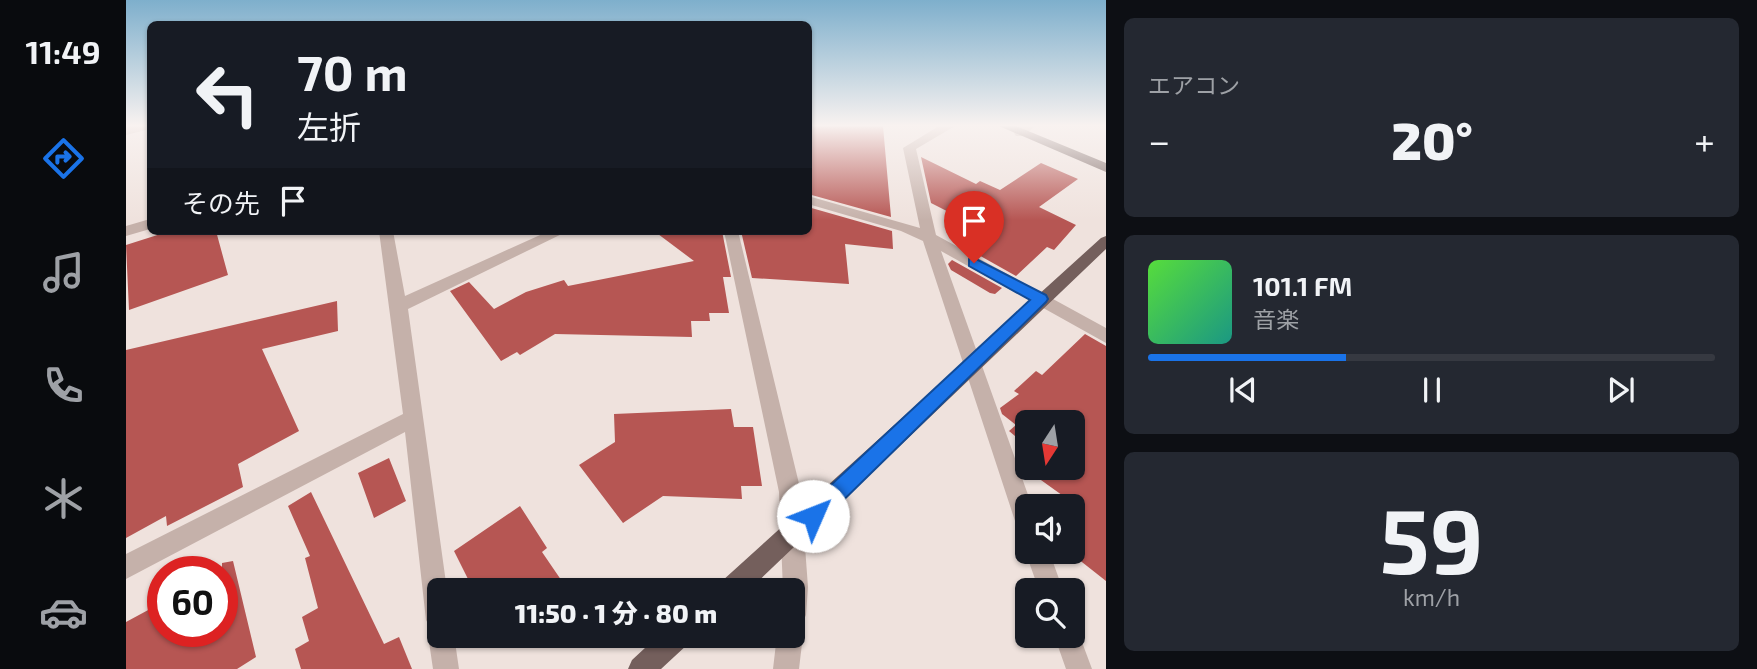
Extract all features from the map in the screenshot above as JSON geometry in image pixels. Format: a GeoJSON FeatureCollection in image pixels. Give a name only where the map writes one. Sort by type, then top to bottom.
{"type":"FeatureCollection","features":[{"type":"Feature","properties":{"kind":"main road"},"geometry":{"type":"LineString","coordinates":[[1083,157],[1106,168]]}},
{"type":"Feature","properties":{"kind":"main road"},"geometry":{"type":"LineString","coordinates":[[745,578],[1106,241]]}},
{"type":"Feature","properties":{"kind":"main road"},"geometry":{"type":"LineString","coordinates":[[641,669],[664,648]]}},
{"type":"Feature","properties":{"kind":"street"},"geometry":{"type":"LineString","coordinates":[[911,157],[929,238],[1016,494]]}},
{"type":"Feature","properties":{"kind":"street"},"geometry":{"type":"LineString","coordinates":[[812,201],[906,228],[929,238],[1106,336]]}},
{"type":"Feature","properties":{"kind":"street"},"geometry":{"type":"LineString","coordinates":[[126,231],[147,225]]}},
{"type":"Feature","properties":{"kind":"street"},"geometry":{"type":"LineString","coordinates":[[387,235],[399,306],[433,578]]}},
{"type":"Feature","properties":{"kind":"street"},"geometry":{"type":"LineString","coordinates":[[399,306],[552,235]]}},
{"type":"Feature","properties":{"kind":"street"},"geometry":{"type":"LineString","coordinates":[[732,235],[790,492],[795,578]]}},
{"type":"Feature","properties":{"kind":"street"},"geometry":{"type":"LineString","coordinates":[[126,567],[412,419]]}},
{"type":"Feature","properties":{"kind":"street"},"geometry":{"type":"LineString","coordinates":[[443,648],[446,669]]}},
{"type":"Feature","properties":{"kind":"street"},"geometry":{"type":"LineString","coordinates":[[786,669],[788,648]]}},
{"type":"Feature","properties":{"kind":"street"},"geometry":{"type":"LineString","coordinates":[[1072,648],[1079,669]]}},
{"type":"Feature","properties":{"kind":"building"},"geometry":{"type":"Polygon","coordinates":[[[812,157],[886,157],[891,217],[812,195],[812,157]]]}},
{"type":"Feature","properties":{"kind":"building"},"geometry":{"type":"Polygon","coordinates":[[[921,157],[976,184],[980,181],[1000,190],[1041,163],[1078,179],[1039,207],[1076,225],[1054,250],[1047,247],[1016,276],[968,249],[990,233],[931,203],[921,157]]]}},
{"type":"Feature","properties":{"kind":"building"},"geometry":{"type":"Polygon","coordinates":[[[812,208],[892,231],[893,249],[845,244],[849,284],[752,278],[742,235],[812,235],[812,208]]]}},
{"type":"Feature","properties":{"kind":"building"},"geometry":{"type":"Polygon","coordinates":[[[157,235],[217,235],[228,275],[129,310],[126,245],[157,235]]]}},
{"type":"Feature","properties":{"kind":"building"},"geometry":{"type":"Polygon","coordinates":[[[659,235],[723,235],[731,277],[723,277],[729,313],[709,313],[710,321],[691,321],[692,337],[555,334],[520,355],[517,352],[501,361],[450,291],[469,282],[494,309],[526,292],[564,280],[568,286],[694,261],[659,235]]]}},
{"type":"Feature","properties":{"kind":"building"},"geometry":{"type":"Polygon","coordinates":[[[952,260],[1002,288],[995,294],[990,293],[951,270],[948,264],[952,260]]]}},
{"type":"Feature","properties":{"kind":"building"},"geometry":{"type":"Polygon","coordinates":[[[337,301],[338,331],[262,349],[299,431],[238,464],[243,487],[167,526],[166,516],[126,538],[126,350],[337,301]]]}},
{"type":"Feature","properties":{"kind":"building"},"geometry":{"type":"Polygon","coordinates":[[[1085,334],[1106,346],[1106,581],[1084,564],[1085,494],[1060,494],[1041,480],[1085,480],[1085,410],[1015,410],[1015,424],[1002,414],[1000,408],[1019,394],[1014,391],[1036,371],[1042,375],[1085,334]]]}},
{"type":"Feature","properties":{"kind":"building"},"geometry":{"type":"Polygon","coordinates":[[[731,409],[734,427],[753,427],[762,486],[741,486],[742,499],[663,496],[623,523],[579,465],[615,442],[614,414],[731,409]]]}},
{"type":"Feature","properties":{"kind":"building"},"geometry":{"type":"Polygon","coordinates":[[[389,458],[406,501],[374,518],[358,473],[389,458]]]}},
{"type":"Feature","properties":{"kind":"building"},"geometry":{"type":"Polygon","coordinates":[[[311,492],[384,644],[399,637],[412,669],[301,669],[295,649],[309,641],[302,617],[318,608],[305,558],[310,556],[288,506],[311,492]]]}},
{"type":"Feature","properties":{"kind":"building"},"geometry":{"type":"Polygon","coordinates":[[[520,506],[547,548],[542,552],[560,578],[468,578],[454,551],[520,506]]]}},
{"type":"Feature","properties":{"kind":"building"},"geometry":{"type":"Polygon","coordinates":[[[238,582],[256,657],[237,669],[126,669],[126,622],[147,611],[147,647],[238,647],[238,582]]]}},
{"type":"Feature","properties":{"kind":"route"},"geometry":{"type":"LineString","coordinates":[[813,516],[1041,299],[974,263]]}}]}
